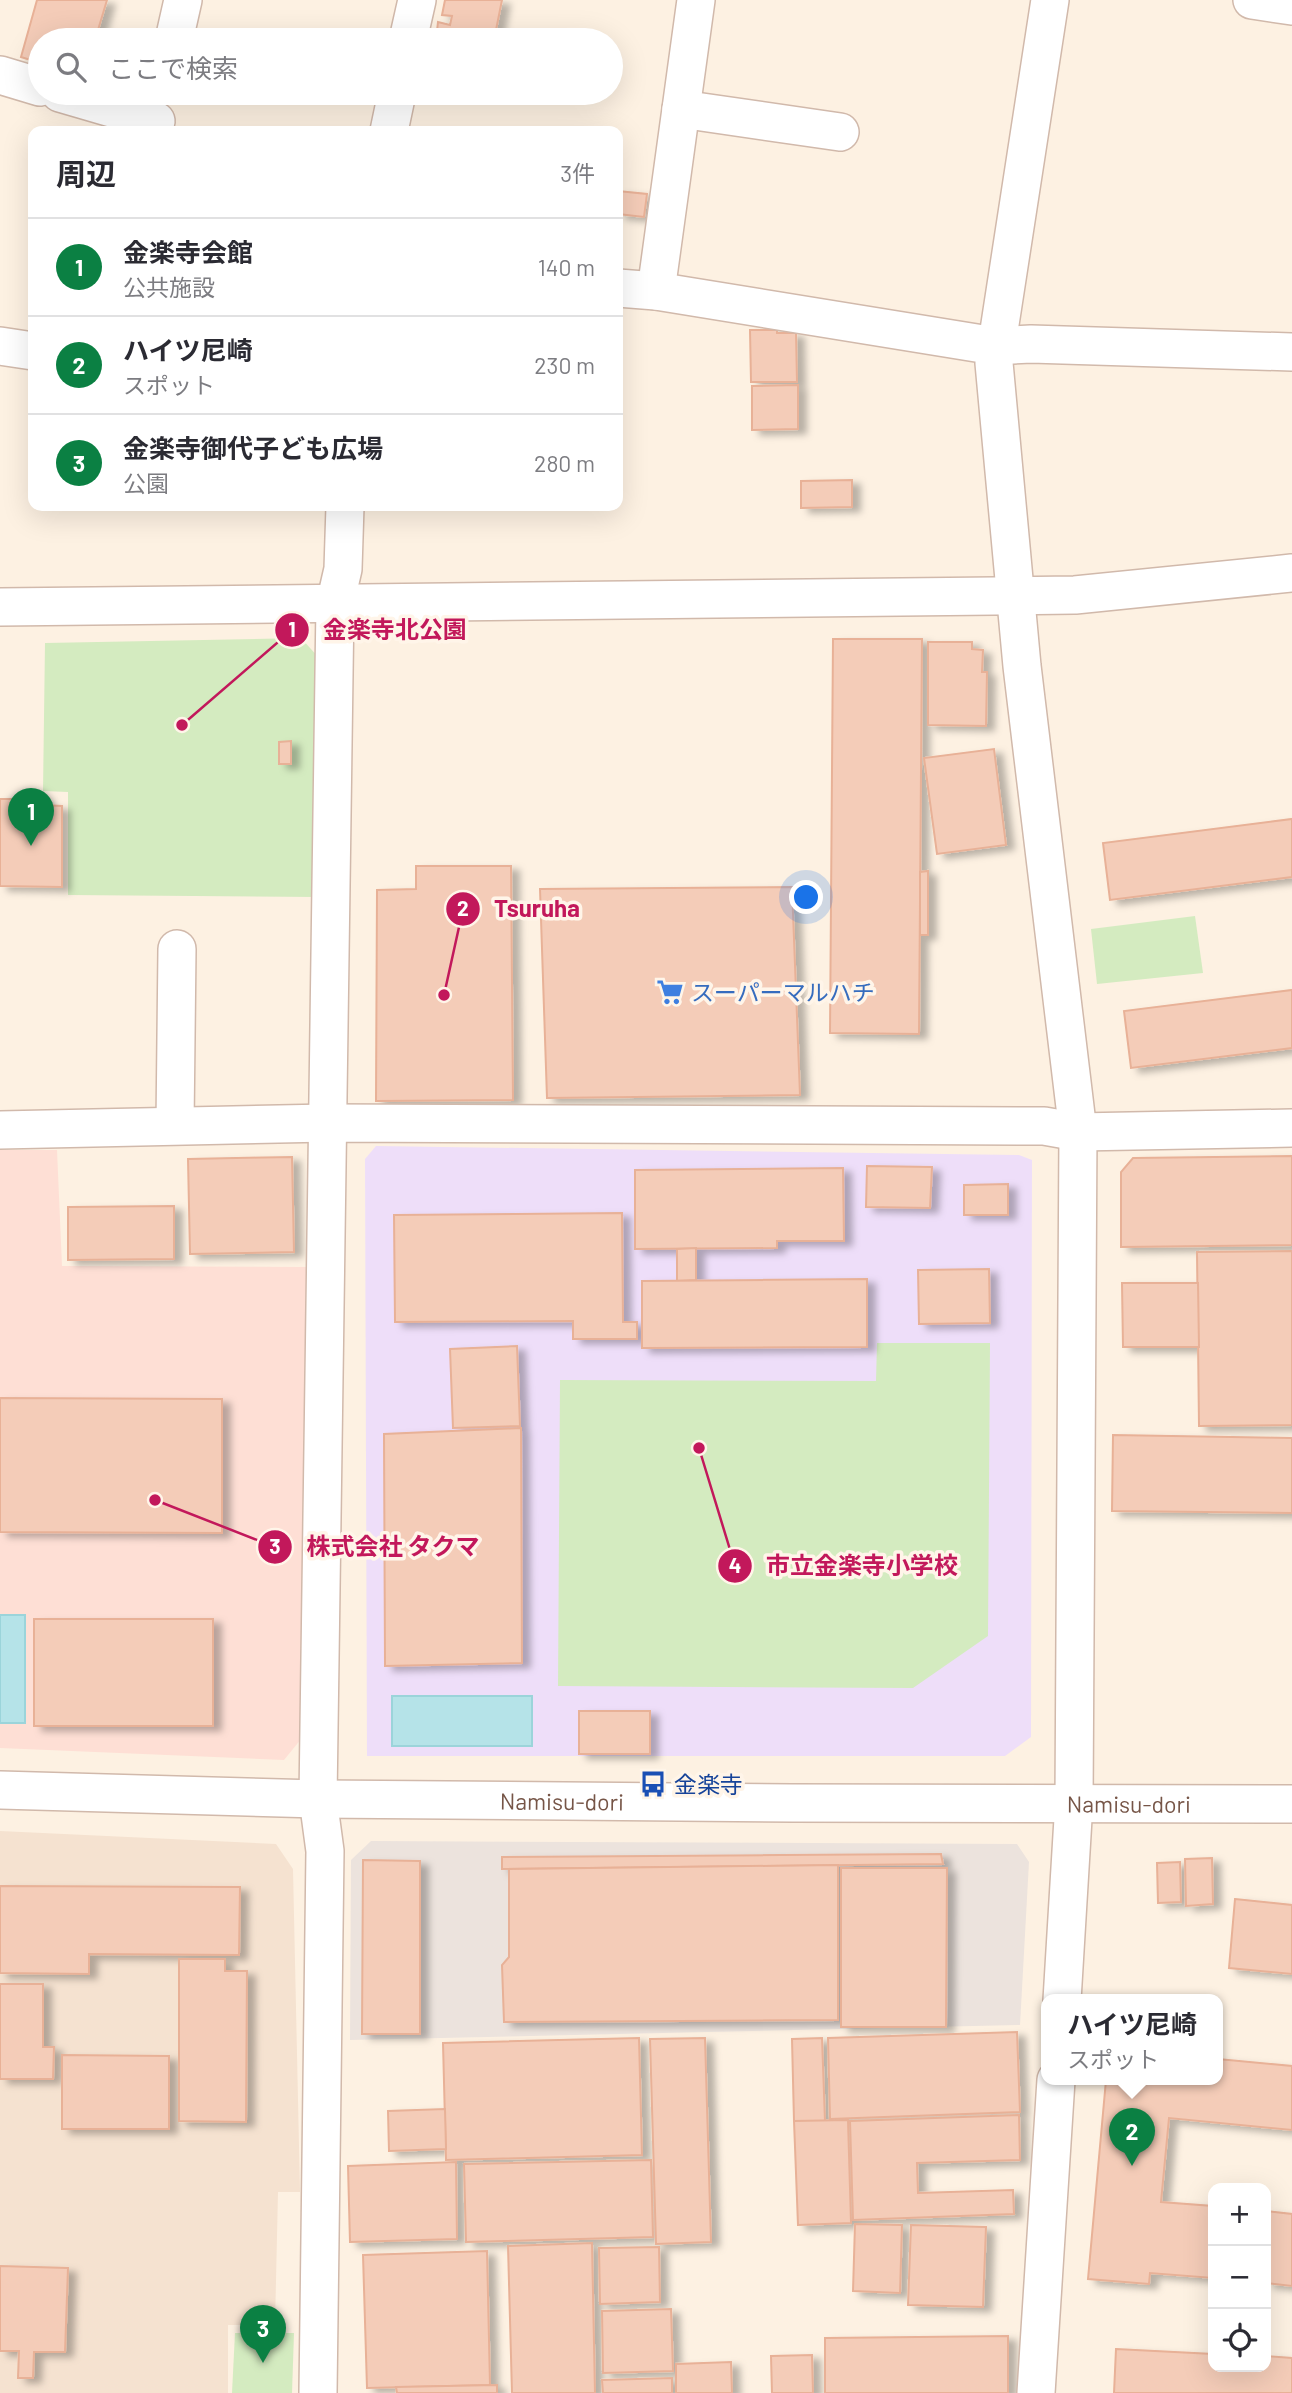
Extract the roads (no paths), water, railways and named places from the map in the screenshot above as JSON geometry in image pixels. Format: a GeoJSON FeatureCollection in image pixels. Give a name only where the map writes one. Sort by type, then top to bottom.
{"type":"FeatureCollection","features":[{"type":"Feature","properties":{"kind":"street"},"geometry":{"type":"LineString","coordinates":[[177,28],[183,0]]}},
{"type":"Feature","properties":{"kind":"street"},"geometry":{"type":"LineString","coordinates":[[411,28],[417,0]]}},
{"type":"Feature","properties":{"kind":"street"},"geometry":{"type":"LineString","coordinates":[[656,291],[696,0]]}},
{"type":"Feature","properties":{"kind":"street"},"geometry":{"type":"LineString","coordinates":[[1050,0],[994,363],[1015,595],[1078,1132],[1074,1802],[1062,1994]]}},
{"type":"Feature","properties":{"kind":"street"},"geometry":{"type":"LineString","coordinates":[[1252,0],[1292,6]]}},
{"type":"Feature","properties":{"kind":"street"},"geometry":{"type":"LineString","coordinates":[[0,75],[28,83]]}},
{"type":"Feature","properties":{"kind":"street"},"geometry":{"type":"LineString","coordinates":[[113,105],[157,115]]}},
{"type":"Feature","properties":{"kind":"street"},"geometry":{"type":"LineString","coordinates":[[390,126],[394,105]]}},
{"type":"Feature","properties":{"kind":"street"},"geometry":{"type":"LineString","coordinates":[[681,109],[840,132]]}},
{"type":"Feature","properties":{"kind":"street"},"geometry":{"type":"LineString","coordinates":[[623,288],[656,291],[995,346],[1031,344],[1292,352]]}},
{"type":"Feature","properties":{"kind":"street"},"geometry":{"type":"LineString","coordinates":[[0,346],[28,350]]}},
{"type":"Feature","properties":{"kind":"street"},"geometry":{"type":"LineString","coordinates":[[318,2393],[325,1851],[318,1799],[335,604],[343,569],[345,511]]}},
{"type":"Feature","properties":{"kind":"street"},"geometry":{"type":"LineString","coordinates":[[0,607],[1075,595],[1292,573]]}},
{"type":"Feature","properties":{"kind":"street"},"geometry":{"type":"LineString","coordinates":[[175,1125],[177,949]]}},
{"type":"Feature","properties":{"kind":"street"},"geometry":{"type":"LineString","coordinates":[[0,1130],[328,1123],[1044,1126],[1078,1132],[1292,1128]]}},
{"type":"Feature","properties":{"kind":"street","name":"Namisu-dori"},"geometry":{"type":"LineString","coordinates":[[0,1790],[318,1799],[1292,1804]]}},
{"type":"Feature","properties":{"kind":"street"},"geometry":{"type":"LineString","coordinates":[[1036,2393],[1056,2085]]}},
{"type":"Feature","properties":{"kind":"water"},"geometry":{"type":"Polygon","coordinates":[[[0,1615],[25,1615],[25,1723],[0,1723],[0,1615]]]}},
{"type":"Feature","properties":{"kind":"water"},"geometry":{"type":"Polygon","coordinates":[[[392,1696],[532,1696],[532,1746],[392,1746],[392,1696]]]}},
{"type":"Feature","properties":{"kind":"place","name":"金楽寺北公園"},"geometry":{"type":"Point","coordinates":[182,725]}},
{"type":"Feature","properties":{"kind":"place","name":"金楽寺会館"},"geometry":{"type":"Point","coordinates":[31,846]}},
{"type":"Feature","properties":{"kind":"place","name":"スーパーマルハチ"},"geometry":{"type":"Point","coordinates":[670,992]}},
{"type":"Feature","properties":{"kind":"place","name":"Tsuruha"},"geometry":{"type":"Point","coordinates":[444,995]}},
{"type":"Feature","properties":{"kind":"place","name":"市立金楽寺小学校"},"geometry":{"type":"Point","coordinates":[699,1448]}},
{"type":"Feature","properties":{"kind":"place","name":"株式会社 タクマ"},"geometry":{"type":"Point","coordinates":[155,1500]}},
{"type":"Feature","properties":{"kind":"place","name":"金楽寺"},"geometry":{"type":"Point","coordinates":[653,1784]}},
{"type":"Feature","properties":{"kind":"place","name":"ハイツ尼崎"},"geometry":{"type":"Point","coordinates":[1132,2166]}},
{"type":"Feature","properties":{"kind":"place","name":"金楽寺御代子ども広場"},"geometry":{"type":"Point","coordinates":[263,2363]}}]}
